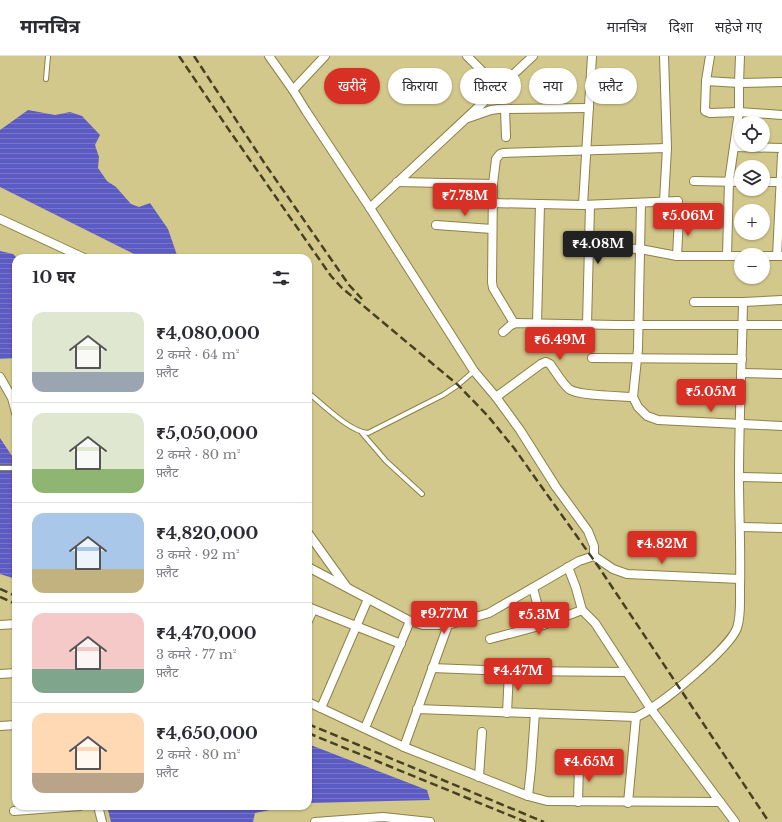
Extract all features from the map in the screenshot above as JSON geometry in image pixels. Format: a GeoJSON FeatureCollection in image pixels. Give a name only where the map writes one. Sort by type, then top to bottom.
{"type":"FeatureCollection","features":[{"type":"Feature","properties":{"kind":"street"},"geometry":{"type":"LineString","coordinates":[[269,56],[370,208],[474,371],[496,397],[520,430],[556,486],[588,531],[594,546],[594,556]]}},
{"type":"Feature","properties":{"kind":"street"},"geometry":{"type":"LineString","coordinates":[[293,90],[325,56]]}},
{"type":"Feature","properties":{"kind":"street"},"geometry":{"type":"LineString","coordinates":[[467,56],[479,68]]}},
{"type":"Feature","properties":{"kind":"street"},"geometry":{"type":"LineString","coordinates":[[520,68],[533,56]]}},
{"type":"Feature","properties":{"kind":"street"},"geometry":{"type":"LineString","coordinates":[[587,325],[589,247],[586,205],[587,151],[592,56]]}},
{"type":"Feature","properties":{"kind":"street"},"geometry":{"type":"LineString","coordinates":[[664,56],[667,148],[664,201]]}},
{"type":"Feature","properties":{"kind":"street"},"geometry":{"type":"LineString","coordinates":[[710,56],[706,81],[705,111],[710,113],[739,112],[782,115]]}},
{"type":"Feature","properties":{"kind":"street"},"geometry":{"type":"LineString","coordinates":[[738,116],[738,83],[740,56]]}},
{"type":"Feature","properties":{"kind":"street"},"geometry":{"type":"LineString","coordinates":[[706,81],[738,83],[782,82]]}},
{"type":"Feature","properties":{"kind":"street"},"geometry":{"type":"LineString","coordinates":[[370,208],[481,104]]}},
{"type":"Feature","properties":{"kind":"street"},"geometry":{"type":"LineString","coordinates":[[466,118],[491,110],[589,108]]}},
{"type":"Feature","properties":{"kind":"street"},"geometry":{"type":"LineString","coordinates":[[505,109],[506,137]]}},
{"type":"Feature","properties":{"kind":"street"},"geometry":{"type":"LineString","coordinates":[[727,256],[729,182],[734,147]]}},
{"type":"Feature","properties":{"kind":"street"},"geometry":{"type":"LineString","coordinates":[[514,323],[493,288],[492,282],[493,184],[496,159],[500,154],[667,148]]}},
{"type":"Feature","properties":{"kind":"street"},"geometry":{"type":"LineString","coordinates":[[770,148],[782,148]]}},
{"type":"Feature","properties":{"kind":"street"},"geometry":{"type":"LineString","coordinates":[[779,256],[782,155]]}},
{"type":"Feature","properties":{"kind":"street"},"geometry":{"type":"LineString","coordinates":[[694,181],[734,182]]}},
{"type":"Feature","properties":{"kind":"street"},"geometry":{"type":"LineString","coordinates":[[397,182],[493,184]]}},
{"type":"Feature","properties":{"kind":"street"},"geometry":{"type":"LineString","coordinates":[[770,182],[781,182]]}},
{"type":"Feature","properties":{"kind":"street"},"geometry":{"type":"LineString","coordinates":[[492,204],[586,205],[678,201]]}},
{"type":"Feature","properties":{"kind":"street"},"geometry":{"type":"LineString","coordinates":[[641,202],[637,358],[633,397],[638,407],[647,416],[658,420],[782,426]]}},
{"type":"Feature","properties":{"kind":"street"},"geometry":{"type":"LineString","coordinates":[[538,324],[540,204]]}},
{"type":"Feature","properties":{"kind":"street"},"geometry":{"type":"LineString","coordinates":[[677,256],[679,217]]}},
{"type":"Feature","properties":{"kind":"street"},"geometry":{"type":"LineString","coordinates":[[0,219],[75,254]]}},
{"type":"Feature","properties":{"kind":"street"},"geometry":{"type":"LineString","coordinates":[[436,224],[492,229]]}},
{"type":"Feature","properties":{"kind":"street"},"geometry":{"type":"LineString","coordinates":[[589,247],[640,249],[677,256],[734,256]]}},
{"type":"Feature","properties":{"kind":"street"},"geometry":{"type":"LineString","coordinates":[[694,302],[782,300]]}},
{"type":"Feature","properties":{"kind":"street"},"geometry":{"type":"LineString","coordinates":[[417,710],[636,717],[651,709],[705,666],[731,639],[737,629],[739,615],[739,477],[743,302]]}},
{"type":"Feature","properties":{"kind":"street"},"geometry":{"type":"LineString","coordinates":[[503,332],[514,323],[587,325],[782,325]]}},
{"type":"Feature","properties":{"kind":"street"},"geometry":{"type":"LineString","coordinates":[[592,358],[742,360]]}},
{"type":"Feature","properties":{"kind":"street"},"geometry":{"type":"LineString","coordinates":[[496,397],[541,364],[546,362],[550,364],[570,390],[580,393],[633,397]]}},
{"type":"Feature","properties":{"kind":"street"},"geometry":{"type":"LineString","coordinates":[[741,373],[782,374]]}},
{"type":"Feature","properties":{"kind":"street"},"geometry":{"type":"LineString","coordinates":[[0,377],[12,398]]}},
{"type":"Feature","properties":{"kind":"street"},"geometry":{"type":"LineString","coordinates":[[739,477],[782,478]]}},
{"type":"Feature","properties":{"kind":"street"},"geometry":{"type":"LineString","coordinates":[[740,527],[782,528]]}},
{"type":"Feature","properties":{"kind":"street"},"geometry":{"type":"LineString","coordinates":[[312,539],[347,588]]}},
{"type":"Feature","properties":{"kind":"street"},"geometry":{"type":"LineString","coordinates":[[312,569],[410,621],[423,624],[448,625],[489,613],[579,561],[594,556]]}},
{"type":"Feature","properties":{"kind":"street"},"geometry":{"type":"LineString","coordinates":[[594,556],[613,569],[627,574],[740,578]]}},
{"type":"Feature","properties":{"kind":"street"},"geometry":{"type":"LineString","coordinates":[[568,567],[582,610],[595,623],[651,709],[735,822]]}},
{"type":"Feature","properties":{"kind":"street"},"geometry":{"type":"LineString","coordinates":[[533,588],[543,624]]}},
{"type":"Feature","properties":{"kind":"street"},"geometry":{"type":"LineString","coordinates":[[322,708],[368,599]]}},
{"type":"Feature","properties":{"kind":"street"},"geometry":{"type":"LineString","coordinates":[[312,609],[400,644]]}},
{"type":"Feature","properties":{"kind":"street"},"geometry":{"type":"LineString","coordinates":[[490,639],[543,624],[582,610]]}},
{"type":"Feature","properties":{"kind":"street"},"geometry":{"type":"LineString","coordinates":[[365,728],[410,621]]}},
{"type":"Feature","properties":{"kind":"street"},"geometry":{"type":"LineString","coordinates":[[0,625],[12,624]]}},
{"type":"Feature","properties":{"kind":"street"},"geometry":{"type":"LineString","coordinates":[[404,747],[448,625]]}},
{"type":"Feature","properties":{"kind":"street"},"geometry":{"type":"LineString","coordinates":[[432,668],[508,671],[626,672]]}},
{"type":"Feature","properties":{"kind":"street"},"geometry":{"type":"LineString","coordinates":[[507,712],[508,671]]}},
{"type":"Feature","properties":{"kind":"street"},"geometry":{"type":"LineString","coordinates":[[0,674],[12,673]]}},
{"type":"Feature","properties":{"kind":"street"},"geometry":{"type":"LineString","coordinates":[[312,704],[404,747],[528,796],[547,801],[628,803],[720,802]]}},
{"type":"Feature","properties":{"kind":"street"},"geometry":{"type":"LineString","coordinates":[[528,796],[535,713]]}},
{"type":"Feature","properties":{"kind":"street"},"geometry":{"type":"LineString","coordinates":[[628,803],[636,717]]}},
{"type":"Feature","properties":{"kind":"street"},"geometry":{"type":"LineString","coordinates":[[0,726],[12,725]]}},
{"type":"Feature","properties":{"kind":"street"},"geometry":{"type":"LineString","coordinates":[[479,777],[482,732]]}},
{"type":"Feature","properties":{"kind":"street"},"geometry":{"type":"LineString","coordinates":[[578,802],[579,764]]}},
{"type":"Feature","properties":{"kind":"street"},"geometry":{"type":"LineString","coordinates":[[14,811],[27,810]]}},
{"type":"Feature","properties":{"kind":"street"},"geometry":{"type":"LineString","coordinates":[[99,810],[102,822]]}},
{"type":"Feature","properties":{"kind":"street"},"geometry":{"type":"LineString","coordinates":[[315,822],[333,822],[383,817],[430,822]]}},
{"type":"Feature","properties":{"kind":"lane"},"geometry":{"type":"LineString","coordinates":[[46,79],[48,56]]}},
{"type":"Feature","properties":{"kind":"lane"},"geometry":{"type":"LineString","coordinates":[[312,396],[353,429],[368,434],[443,394],[458,385],[474,371]]}},
{"type":"Feature","properties":{"kind":"lane"},"geometry":{"type":"LineString","coordinates":[[362,433],[386,461],[422,494]]}},
{"type":"Feature","properties":{"kind":"lane"},"geometry":{"type":"LineString","coordinates":[[0,468],[12,468]]}},
{"type":"Feature","properties":{"kind":"shaded area"},"geometry":{"type":"Polygon","coordinates":[[[28,110],[55,115],[70,112],[82,116],[100,135],[95,145],[99,157],[98,168],[107,181],[116,187],[131,204],[139,207],[150,203],[168,229],[177,254],[134,254],[0,187],[0,130],[28,110]]]}},
{"type":"Feature","properties":{"kind":"shaded area"},"geometry":{"type":"Polygon","coordinates":[[[0,251],[13,254],[12,358],[0,359],[0,251]]]}},
{"type":"Feature","properties":{"kind":"shaded area"},"geometry":{"type":"Polygon","coordinates":[[[0,438],[12,456],[12,578],[0,574],[0,438]]]}},
{"type":"Feature","properties":{"kind":"shaded area"},"geometry":{"type":"Polygon","coordinates":[[[312,746],[427,790],[430,800],[312,803],[312,746]]]}},
{"type":"Feature","properties":{"kind":"shaded area"},"geometry":{"type":"Polygon","coordinates":[[[108,810],[270,810],[255,813],[253,822],[111,822],[108,810]]]}},
{"type":"Feature","properties":{"kind":"railway"},"geometry":{"type":"LineString","coordinates":[[179,56],[331,276],[342,288],[458,385],[487,415],[514,448],[598,566],[769,822]]}},
{"type":"Feature","properties":{"kind":"railway"},"geometry":{"type":"LineString","coordinates":[[194,56],[265,164],[349,285],[362,299]]}},
{"type":"Feature","properties":{"kind":"railway"},"geometry":{"type":"LineString","coordinates":[[0,589],[12,594]]}},
{"type":"Feature","properties":{"kind":"railway"},"geometry":{"type":"LineString","coordinates":[[0,597],[12,602]]}},
{"type":"Feature","properties":{"kind":"railway"},"geometry":{"type":"LineString","coordinates":[[312,726],[544,822]]}},
{"type":"Feature","properties":{"kind":"railway"},"geometry":{"type":"LineString","coordinates":[[312,735],[526,822]]}}]}
